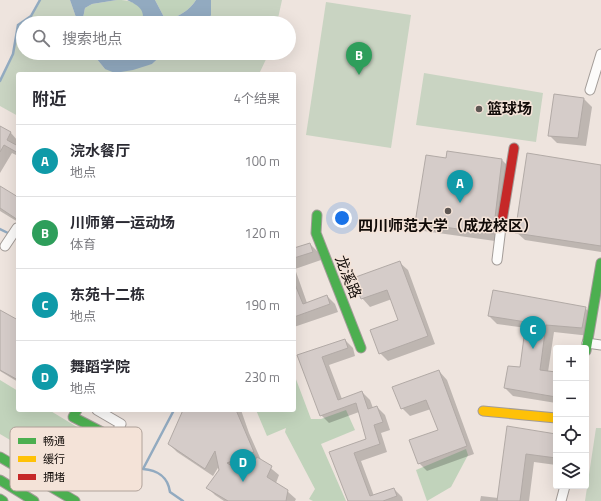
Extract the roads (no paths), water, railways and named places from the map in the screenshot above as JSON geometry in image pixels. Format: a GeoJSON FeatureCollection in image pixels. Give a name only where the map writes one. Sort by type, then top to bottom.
{"type":"FeatureCollection","features":[{"type":"Feature","properties":{"kind":"main road"},"geometry":{"type":"LineString","coordinates":[[501,227],[514,148]]}},
{"type":"Feature","properties":{"kind":"main road","name":"龙溪路"},"geometry":{"type":"LineString","coordinates":[[317,215],[316,233],[362,348]]}},
{"type":"Feature","properties":{"kind":"main road"},"geometry":{"type":"LineString","coordinates":[[587,345],[601,263]]}},
{"type":"Feature","properties":{"kind":"main road"},"geometry":{"type":"LineString","coordinates":[[483,411],[553,418]]}},
{"type":"Feature","properties":{"kind":"main road"},"geometry":{"type":"LineString","coordinates":[[76,412],[73,417],[94,427]]}},
{"type":"Feature","properties":{"kind":"main road"},"geometry":{"type":"LineString","coordinates":[[0,457],[10,463]]}},
{"type":"Feature","properties":{"kind":"main road"},"geometry":{"type":"LineString","coordinates":[[0,480],[10,486]]}},
{"type":"Feature","properties":{"kind":"main road"},"geometry":{"type":"LineString","coordinates":[[18,491],[34,501]]}},
{"type":"Feature","properties":{"kind":"main road"},"geometry":{"type":"LineString","coordinates":[[58,491],[75,501]]}},
{"type":"Feature","properties":{"kind":"street"},"geometry":{"type":"LineString","coordinates":[[590,90],[601,54]]}},
{"type":"Feature","properties":{"kind":"street"},"geometry":{"type":"LineString","coordinates":[[497,260],[501,227]]}},
{"type":"Feature","properties":{"kind":"street"},"geometry":{"type":"LineString","coordinates":[[589,347],[601,345]]}},
{"type":"Feature","properties":{"kind":"street"},"geometry":{"type":"LineString","coordinates":[[100,412],[121,424],[119,427]]}},
{"type":"Feature","properties":{"kind":"street"},"geometry":{"type":"LineString","coordinates":[[562,501],[564,489]]}},
{"type":"Feature","properties":{"kind":"water"},"geometry":{"type":"Polygon","coordinates":[[[70,0],[117,0],[92,4],[85,8],[83,16],[76,16],[70,0]]]}},
{"type":"Feature","properties":{"kind":"water"},"geometry":{"type":"Polygon","coordinates":[[[127,0],[155,0],[163,16],[143,16],[140,8],[127,0]]]}},
{"type":"Feature","properties":{"kind":"water"},"geometry":{"type":"Polygon","coordinates":[[[196,0],[211,0],[211,15],[178,16],[191,7],[196,0]]]}},
{"type":"Feature","properties":{"kind":"water"},"geometry":{"type":"Polygon","coordinates":[[[98,60],[156,60],[152,64],[133,70],[112,72],[105,69],[98,60]]]}},
{"type":"Feature","properties":{"kind":"waterway"},"geometry":{"type":"LineString","coordinates":[[31,16],[40,0]]}},
{"type":"Feature","properties":{"kind":"waterway"},"geometry":{"type":"LineString","coordinates":[[0,81],[13,54],[16,37]]}},
{"type":"Feature","properties":{"kind":"waterway"},"geometry":{"type":"LineString","coordinates":[[0,229],[10,234]]}},
{"type":"Feature","properties":{"kind":"waterway"},"geometry":{"type":"LineString","coordinates":[[173,412],[143,469],[153,471],[161,475],[167,482],[170,492],[183,501]]}},
{"type":"Feature","properties":{"kind":"place","name":"川师第一运动场"},"geometry":{"type":"Point","coordinates":[359,75]}},
{"type":"Feature","properties":{"kind":"place","name":"篮球场"},"geometry":{"type":"Point","coordinates":[479,109]}},
{"type":"Feature","properties":{"kind":"place","name":"浣水餐厅"},"geometry":{"type":"Point","coordinates":[460,203]}},
{"type":"Feature","properties":{"kind":"place","name":"四川师范大学（成龙校区）"},"geometry":{"type":"Point","coordinates":[448,211]}},
{"type":"Feature","properties":{"kind":"place","name":"东苑十二栋"},"geometry":{"type":"Point","coordinates":[533,349]}},
{"type":"Feature","properties":{"kind":"place","name":"舞蹈学院"},"geometry":{"type":"Point","coordinates":[243,482]}}]}
